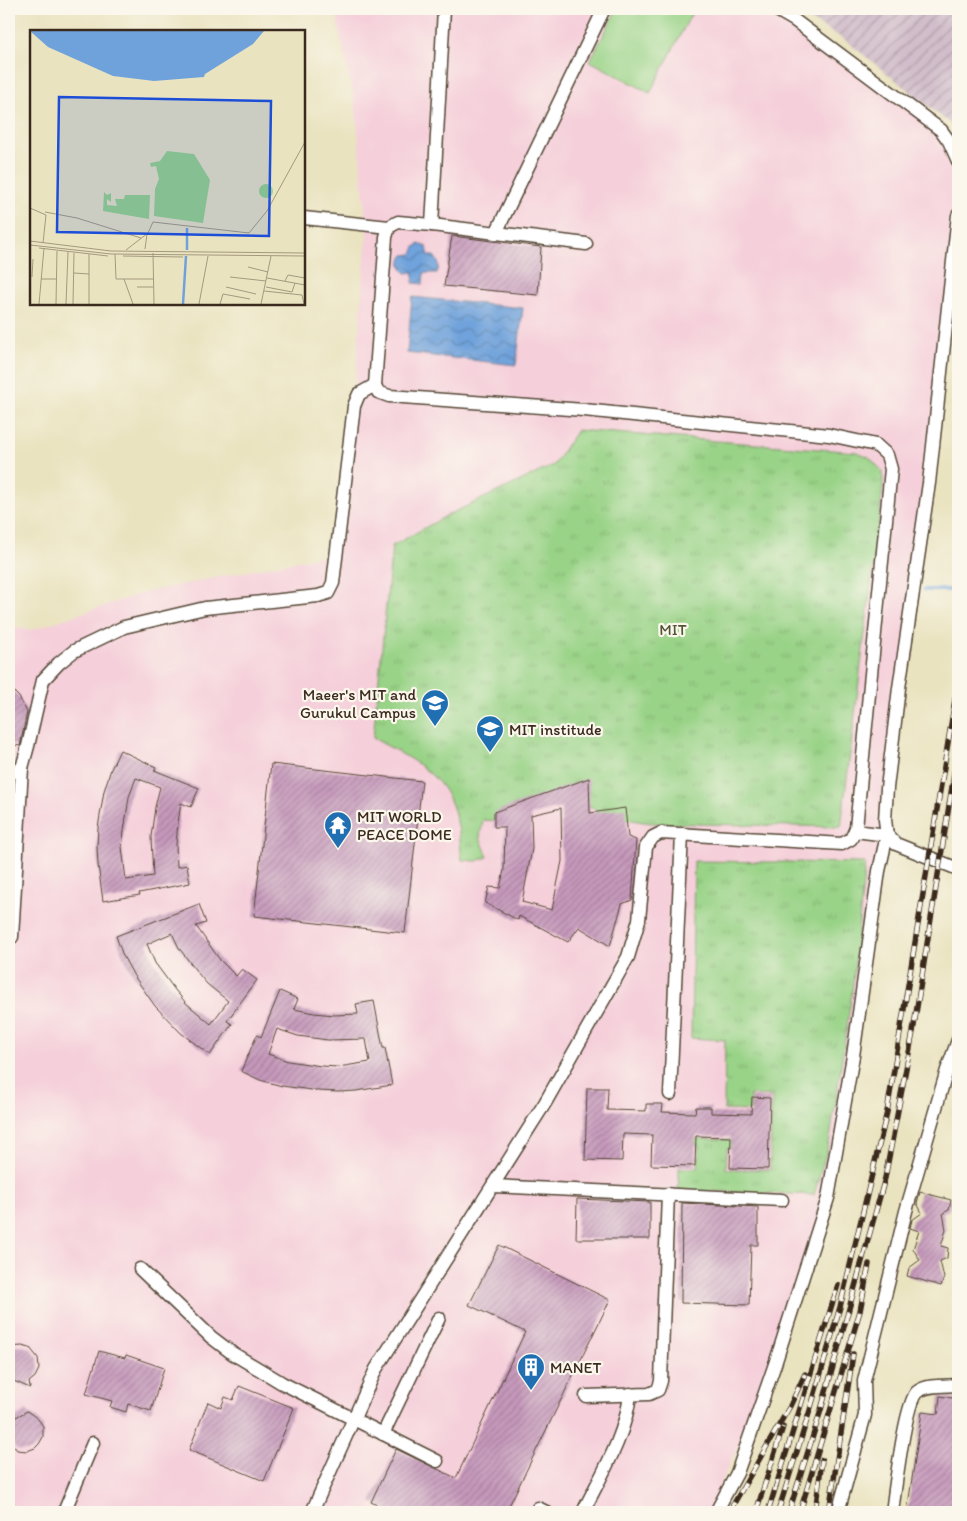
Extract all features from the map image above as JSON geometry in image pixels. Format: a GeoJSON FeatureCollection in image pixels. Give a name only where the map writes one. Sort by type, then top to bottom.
{"type":"FeatureCollection","features":[{"type":"Feature","properties":{"kind":"street"},"geometry":{"type":"LineString","coordinates":[[432,225],[444,9]]}},
{"type":"Feature","properties":{"kind":"street"},"geometry":{"type":"LineString","coordinates":[[496,233],[604,9]]}},
{"type":"Feature","properties":{"kind":"street"},"geometry":{"type":"LineString","coordinates":[[775,9],[794,20],[941,130],[950,141],[958,161]]}},
{"type":"Feature","properties":{"kind":"street"},"geometry":{"type":"LineString","coordinates":[[716,1512],[737,1473],[775,1364],[828,1198],[887,835],[885,820],[887,788],[929,483],[958,214]]}},
{"type":"Feature","properties":{"kind":"street"},"geometry":{"type":"LineString","coordinates":[[305,218],[389,227],[398,222],[432,225],[586,244]]}},
{"type":"Feature","properties":{"kind":"street"},"geometry":{"type":"LineString","coordinates":[[312,1512],[376,1369],[545,1103],[628,957],[639,920],[646,847],[653,837],[661,833],[842,844],[851,839],[855,831],[891,469],[887,455],[876,445],[830,434],[584,410],[389,396],[378,392],[375,384],[386,237],[389,227]]}},
{"type":"Feature","properties":{"kind":"street"},"geometry":{"type":"LineString","coordinates":[[12,937],[22,768],[43,680],[74,651],[124,627],[205,608],[318,596],[328,593],[333,583],[354,406],[359,394],[375,384]]}},
{"type":"Feature","properties":{"kind":"street"},"geometry":{"type":"LineString","coordinates":[[9,774],[22,768]]}},
{"type":"Feature","properties":{"kind":"street"},"geometry":{"type":"LineString","coordinates":[[855,831],[887,835],[896,844],[958,869]]}},
{"type":"Feature","properties":{"kind":"street"},"geometry":{"type":"LineString","coordinates":[[670,1094],[682,834]]}},
{"type":"Feature","properties":{"kind":"street"},"geometry":{"type":"LineString","coordinates":[[838,1512],[865,1415],[864,1381],[906,1211],[947,1070],[958,1040]]}},
{"type":"Feature","properties":{"kind":"street"},"geometry":{"type":"LineString","coordinates":[[492,1186],[782,1200]]}},
{"type":"Feature","properties":{"kind":"street"},"geometry":{"type":"LineString","coordinates":[[586,1396],[649,1394],[658,1390],[661,1381],[668,1194]]}},
{"type":"Feature","properties":{"kind":"street"},"geometry":{"type":"LineString","coordinates":[[140,1269],[212,1337],[232,1353],[282,1383],[437,1461]]}},
{"type":"Feature","properties":{"kind":"street"},"geometry":{"type":"LineString","coordinates":[[383,1434],[439,1318]]}},
{"type":"Feature","properties":{"kind":"street"},"geometry":{"type":"LineString","coordinates":[[892,1512],[907,1415],[912,1398],[917,1392],[929,1387],[958,1386]]}},
{"type":"Feature","properties":{"kind":"street"},"geometry":{"type":"LineString","coordinates":[[583,1512],[622,1432],[628,1411],[630,1394]]}},
{"type":"Feature","properties":{"kind":"street"},"geometry":{"type":"LineString","coordinates":[[64,1512],[93,1443]]}},
{"type":"Feature","properties":{"kind":"shaded area","name":"Maeer's MIT and Gurukul Campus"},"geometry":{"type":"Polygon","coordinates":[[[335,9],[775,9],[941,130],[957,157],[955,173],[958,215],[887,835],[828,1198],[775,1364],[708,1512],[9,1512],[9,626],[31,630],[146,592],[337,553],[351,434],[367,234],[356,109],[335,9]]]}},
{"type":"Feature","properties":{"kind":"shaded area"},"geometry":{"type":"Polygon","coordinates":[[[791,9],[958,9],[958,130],[844,39],[791,9]]]}},
{"type":"Feature","properties":{"kind":"green space"},"geometry":{"type":"Polygon","coordinates":[[[617,9],[694,9],[650,93],[590,61],[617,9]]]}},
{"type":"Feature","properties":{"kind":"green space","name":"MIT"},"geometry":{"type":"Polygon","coordinates":[[[577,430],[857,452],[869,457],[883,472],[883,487],[841,827],[650,823],[601,815],[577,794],[498,821],[483,820],[480,837],[488,857],[477,861],[462,860],[456,818],[444,789],[425,769],[373,738],[392,546],[446,516],[554,465],[577,430]]]}},
{"type":"Feature","properties":{"kind":"green space"},"geometry":{"type":"Polygon","coordinates":[[[694,861],[865,863],[852,993],[830,1139],[814,1195],[678,1190],[679,1168],[698,1168],[699,1145],[679,1144],[679,1138],[743,1140],[743,1148],[727,1148],[726,1169],[770,1170],[772,1096],[750,1095],[750,1111],[724,1110],[725,1040],[691,1038],[694,861]]]}},
{"type":"Feature","properties":{"kind":"water"},"geometry":{"type":"Polygon","coordinates":[[[419,244],[427,247],[429,256],[434,256],[438,264],[437,273],[424,273],[423,284],[413,283],[414,272],[406,273],[401,264],[404,255],[412,254],[415,247],[419,244]]]}},
{"type":"Feature","properties":{"kind":"water"},"geometry":{"type":"Polygon","coordinates":[[[412,297],[523,308],[516,365],[407,353],[412,297]]]}},
{"type":"Feature","properties":{"kind":"building"},"geometry":{"type":"Polygon","coordinates":[[[452,236],[541,247],[538,295],[444,286],[452,236]]]}},
{"type":"Feature","properties":{"kind":"building"},"geometry":{"type":"Polygon","coordinates":[[[9,687],[19,697],[27,712],[20,746],[9,744],[9,687]]]}},
{"type":"Feature","properties":{"kind":"building"},"geometry":{"type":"Polygon","coordinates":[[[120,750],[156,767],[154,770],[199,788],[191,807],[181,803],[176,844],[177,867],[187,865],[190,883],[139,893],[140,895],[103,901],[98,865],[98,828],[104,791],[120,750]],[[136,778],[129,797],[122,847],[126,880],[153,876],[151,837],[160,787],[136,778]]]}},
{"type":"Feature","properties":{"kind":"building","name":"MIT WORLD PEACE DOME"},"geometry":{"type":"Polygon","coordinates":[[[271,764],[422,781],[405,933],[254,916],[271,764]]]}},
{"type":"Feature","properties":{"kind":"building"},"geometry":{"type":"Polygon","coordinates":[[[589,778],[590,813],[625,808],[628,837],[636,840],[632,900],[622,904],[610,946],[579,927],[568,942],[519,916],[518,920],[485,903],[489,887],[500,888],[504,870],[505,827],[494,827],[494,812],[589,778]],[[561,808],[531,815],[532,849],[522,902],[552,910],[562,861],[561,808]]]}},
{"type":"Feature","properties":{"kind":"building"},"geometry":{"type":"Polygon","coordinates":[[[199,904],[206,923],[196,926],[220,960],[236,976],[242,969],[257,980],[227,1021],[232,1024],[210,1055],[181,1033],[155,1006],[134,976],[123,956],[116,936],[199,904]],[[172,933],[147,944],[155,963],[175,990],[186,1003],[211,1024],[228,1001],[207,984],[179,948],[172,933]]]}},
{"type":"Feature","properties":{"kind":"building"},"geometry":{"type":"Polygon","coordinates":[[[280,991],[298,999],[294,1009],[314,1013],[334,1015],[358,1014],[356,1004],[374,1001],[392,1085],[338,1092],[282,1086],[260,1080],[241,1071],[257,1035],[261,1037],[280,991]],[[277,1029],[268,1054],[288,1061],[321,1066],[338,1067],[370,1062],[366,1039],[328,1040],[298,1036],[277,1029]]]}},
{"type":"Feature","properties":{"kind":"building"},"geometry":{"type":"Polygon","coordinates":[[[587,1088],[608,1088],[607,1110],[646,1111],[646,1104],[663,1104],[662,1112],[695,1113],[696,1107],[711,1107],[711,1113],[751,1114],[752,1097],[770,1098],[768,1169],[730,1168],[731,1137],[696,1136],[695,1166],[651,1165],[652,1135],[623,1134],[622,1161],[585,1160],[587,1088]]]}},
{"type":"Feature","properties":{"kind":"building"},"geometry":{"type":"Polygon","coordinates":[[[920,1192],[951,1200],[949,1210],[943,1213],[946,1230],[941,1246],[948,1248],[947,1258],[940,1261],[944,1278],[941,1286],[907,1276],[909,1268],[920,1260],[913,1249],[919,1231],[910,1228],[912,1220],[922,1213],[917,1203],[920,1192]]]}},
{"type":"Feature","properties":{"kind":"building"},"geometry":{"type":"Polygon","coordinates":[[[577,1199],[650,1202],[650,1239],[576,1239],[577,1199]]]}},
{"type":"Feature","properties":{"kind":"building"},"geometry":{"type":"Polygon","coordinates":[[[682,1203],[758,1207],[758,1245],[751,1245],[749,1305],[681,1303],[682,1203]]]}},
{"type":"Feature","properties":{"kind":"building","name":"MANET"},"geometry":{"type":"Polygon","coordinates":[[[499,1245],[610,1300],[506,1512],[391,1512],[371,1502],[396,1449],[456,1478],[525,1332],[469,1305],[499,1245]]]}},
{"type":"Feature","properties":{"kind":"building"},"geometry":{"type":"Polygon","coordinates":[[[22,1346],[30,1348],[38,1358],[39,1369],[35,1377],[29,1382],[30,1388],[9,1379],[9,1347],[22,1346]]]}},
{"type":"Feature","properties":{"kind":"building"},"geometry":{"type":"Polygon","coordinates":[[[99,1351],[125,1358],[126,1355],[164,1368],[151,1411],[128,1404],[126,1412],[110,1407],[112,1401],[86,1394],[99,1351]]]}},
{"type":"Feature","properties":{"kind":"building"},"geometry":{"type":"Polygon","coordinates":[[[239,1386],[294,1408],[264,1481],[189,1450],[208,1402],[221,1408],[225,1397],[233,1400],[239,1386]]]}},
{"type":"Feature","properties":{"kind":"building"},"geometry":{"type":"Polygon","coordinates":[[[940,1396],[958,1399],[958,1512],[907,1512],[922,1412],[938,1414],[940,1396]]]}},
{"type":"Feature","properties":{"kind":"building"},"geometry":{"type":"Polygon","coordinates":[[[27,1411],[38,1419],[43,1426],[43,1437],[35,1448],[27,1451],[17,1450],[9,1440],[9,1421],[27,1411]]]}},
{"type":"Feature","properties":{"kind":"waterway"},"geometry":{"type":"LineString","coordinates":[[924,590],[958,590]]}},
{"type":"Feature","properties":{"kind":"railway"},"geometry":{"type":"LineString","coordinates":[[778,1512],[840,1307],[887,1112],[958,682]]}},
{"type":"Feature","properties":{"kind":"railway"},"geometry":{"type":"LineString","coordinates":[[789,1512],[821,1410],[885,1178],[913,1032],[958,749]]}},
{"type":"Feature","properties":{"kind":"railway"},"geometry":{"type":"LineString","coordinates":[[800,1512],[860,1311],[869,1264]]}},
{"type":"Feature","properties":{"kind":"railway"},"geometry":{"type":"LineString","coordinates":[[768,1512],[838,1285]]}},
{"type":"Feature","properties":{"kind":"railway"},"geometry":{"type":"LineString","coordinates":[[829,1512],[853,1354]]}},
{"type":"Feature","properties":{"kind":"railway"},"geometry":{"type":"LineString","coordinates":[[729,1512],[790,1406],[805,1374]]}},
{"type":"Feature","properties":{"kind":"railway"},"geometry":{"type":"LineString","coordinates":[[756,1512],[783,1427]]}},
{"type":"Feature","properties":{"kind":"railway"},"geometry":{"type":"LineString","coordinates":[[815,1512],[822,1460]]}},
{"type":"Feature","properties":{"kind":"place","name":"Maeer's MIT and Gurukul Campus"},"geometry":{"type":"Point","coordinates":[435,727]}},
{"type":"Feature","properties":{"kind":"place","name":"MIT institude"},"geometry":{"type":"Point","coordinates":[490,753]}},
{"type":"Feature","properties":{"kind":"place","name":"MIT WORLD PEACE DOME"},"geometry":{"type":"Point","coordinates":[338,849]}},
{"type":"Feature","properties":{"kind":"place","name":"MANET"},"geometry":{"type":"Point","coordinates":[531,1391]}}]}
